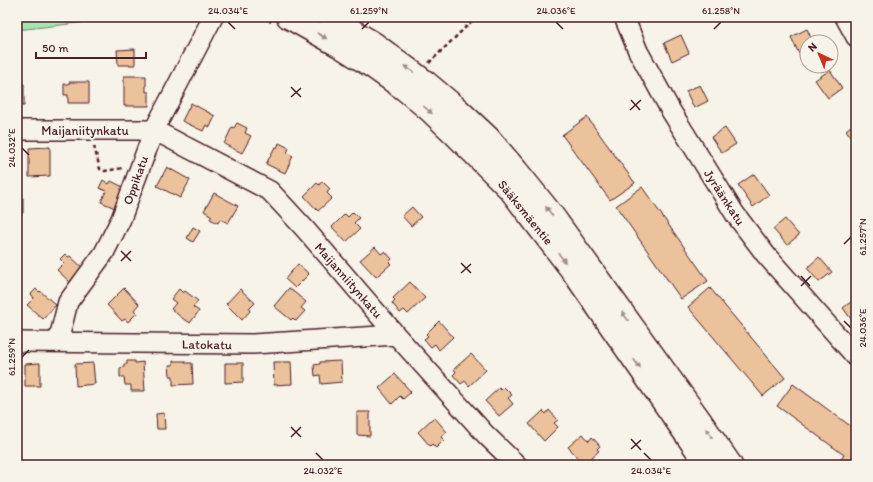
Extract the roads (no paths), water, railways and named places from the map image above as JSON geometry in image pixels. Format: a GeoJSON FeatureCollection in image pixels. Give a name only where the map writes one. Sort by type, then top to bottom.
{"type":"FeatureCollection","features":[{"type":"Feature","properties":{"kind":"main road","name":"Sääksmäentie"},"geometry":{"type":"LineString","coordinates":[[330,17],[347,31],[374,68],[405,90],[425,107],[470,149],[510,190],[573,272],[708,465]]}},
{"type":"Feature","properties":{"kind":"main road","name":"Sääksmäentie"},"geometry":{"type":"LineString","coordinates":[[281,20],[347,31],[375,44],[426,82],[488,137],[551,213],[731,465]]}},
{"type":"Feature","properties":{"kind":"street","name":"Oppikatu"},"geometry":{"type":"LineString","coordinates":[[58,342],[68,302],[104,253],[121,219],[154,130],[213,17]]}},
{"type":"Feature","properties":{"kind":"street","name":"Jyräänkatu"},"geometry":{"type":"LineString","coordinates":[[624,17],[638,51],[671,111],[735,214],[766,255],[856,357]]}},
{"type":"Feature","properties":{"kind":"street","name":"Maijaniitynkatu"},"geometry":{"type":"LineString","coordinates":[[17,130],[154,130]]}},
{"type":"Feature","properties":{"kind":"street","name":"Maijanniitynkatu"},"geometry":{"type":"LineString","coordinates":[[154,130],[270,191],[486,435],[517,465]]}},
{"type":"Feature","properties":{"kind":"street","name":"Latokatu"},"geometry":{"type":"LineString","coordinates":[[17,342],[253,344],[396,334]]}}]}
